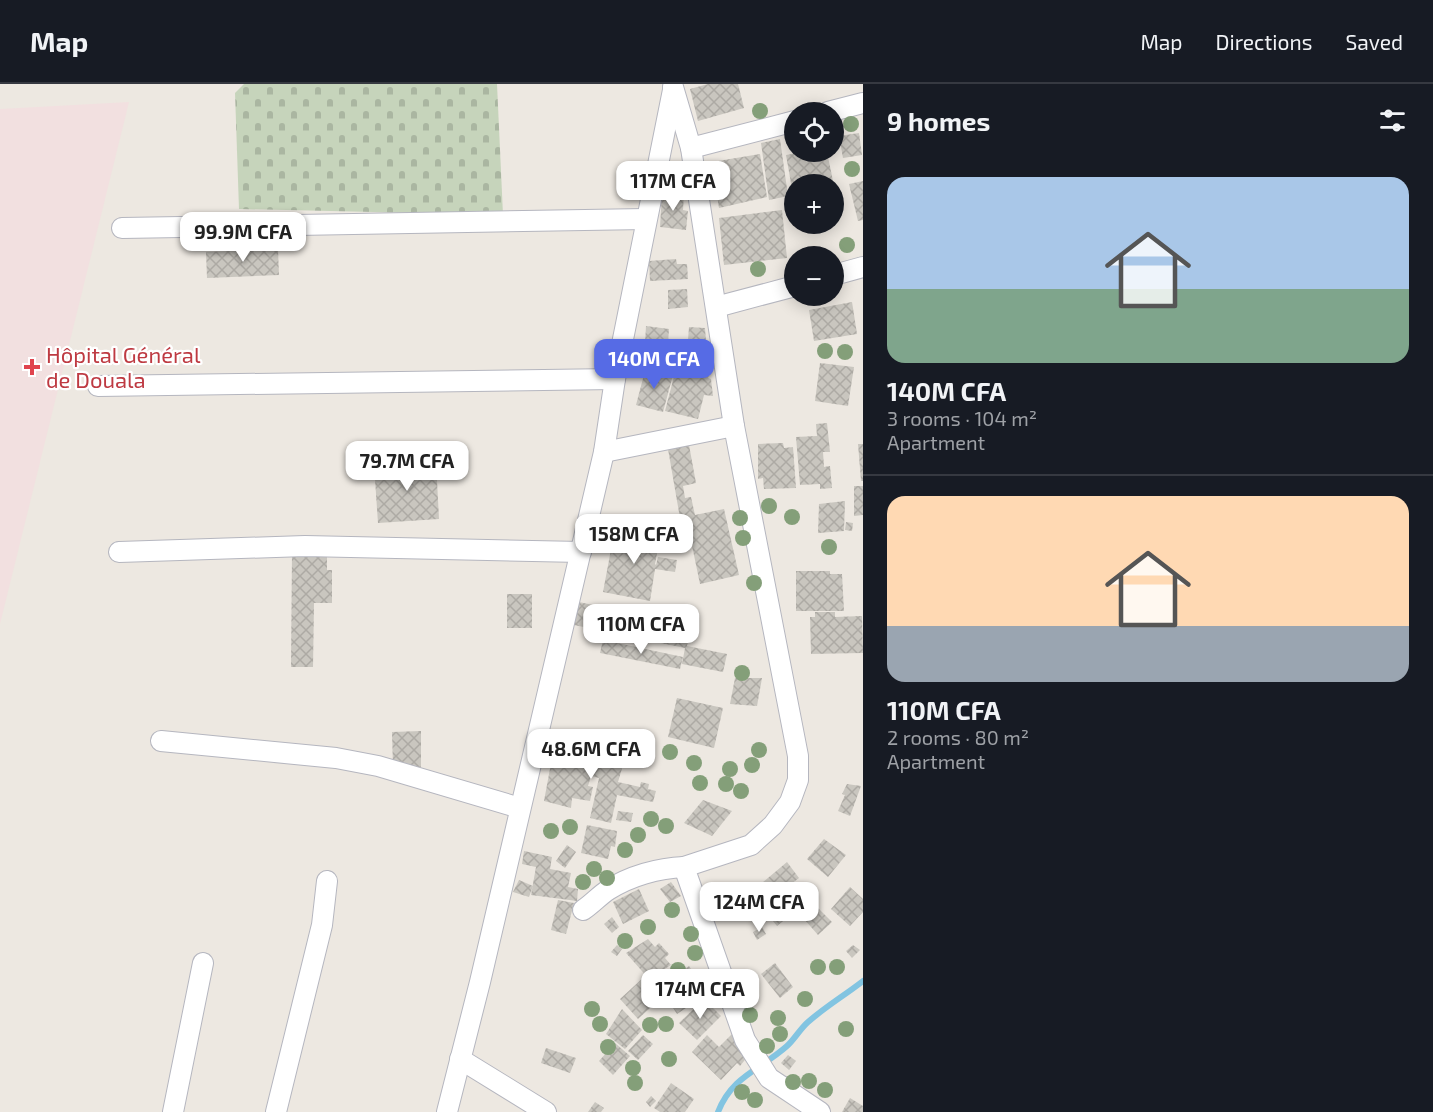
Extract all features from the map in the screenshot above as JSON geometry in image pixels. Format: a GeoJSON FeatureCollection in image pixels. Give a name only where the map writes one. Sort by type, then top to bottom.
{"type":"FeatureCollection","features":[{"type":"Feature","properties":{"kind":"street"},"geometry":{"type":"LineString","coordinates":[[582,910],[607,891],[626,881],[666,867],[684,867],[751,845],[773,825],[790,802],[798,780],[798,756],[734,426],[691,148],[674,85]]}},
{"type":"Feature","properties":{"kind":"street"},"geometry":{"type":"LineString","coordinates":[[447,1112],[582,552],[604,452],[615,379],[674,85]]}},
{"type":"Feature","properties":{"kind":"street"},"geometry":{"type":"LineString","coordinates":[[844,108],[863,103]]}},
{"type":"Feature","properties":{"kind":"street"},"geometry":{"type":"LineString","coordinates":[[691,148],[784,124]]}},
{"type":"Feature","properties":{"kind":"street"},"geometry":{"type":"LineString","coordinates":[[122,228],[646,219]]}},
{"type":"Feature","properties":{"kind":"street"},"geometry":{"type":"LineString","coordinates":[[844,272],[863,267]]}},
{"type":"Feature","properties":{"kind":"street"},"geometry":{"type":"LineString","coordinates":[[717,307],[784,289]]}},
{"type":"Feature","properties":{"kind":"street"},"geometry":{"type":"LineString","coordinates":[[98,386],[615,379]]}},
{"type":"Feature","properties":{"kind":"street"},"geometry":{"type":"LineString","coordinates":[[604,452],[734,426]]}},
{"type":"Feature","properties":{"kind":"street"},"geometry":{"type":"LineString","coordinates":[[119,552],[305,546],[582,552]]}},
{"type":"Feature","properties":{"kind":"street"},"geometry":{"type":"LineString","coordinates":[[161,741],[336,758],[378,766],[520,808]]}},
{"type":"Feature","properties":{"kind":"street"},"geometry":{"type":"LineString","coordinates":[[684,867],[745,1040],[769,1078],[819,1112]]}},
{"type":"Feature","properties":{"kind":"street"},"geometry":{"type":"LineString","coordinates":[[276,1112],[322,925],[327,881]]}},
{"type":"Feature","properties":{"kind":"street"},"geometry":{"type":"LineString","coordinates":[[173,1112],[203,963]]}},
{"type":"Feature","properties":{"kind":"street"},"geometry":{"type":"LineString","coordinates":[[460,1059],[546,1112]]}},
{"type":"Feature","properties":{"kind":"shaded area","name":"Hôpital Général de Douala"},"geometry":{"type":"Polygon","coordinates":[[[129,102],[0,624],[0,109],[129,102]]]}},
{"type":"Feature","properties":{"kind":"green space"},"geometry":{"type":"Polygon","coordinates":[[[244,84],[497,84],[503,215],[239,209],[235,93],[244,84]]]}},
{"type":"Feature","properties":{"kind":"building"},"geometry":{"type":"Polygon","coordinates":[[[708,84],[738,84],[744,108],[698,121],[690,89],[708,84]]]}},
{"type":"Feature","properties":{"kind":"building"},"geometry":{"type":"Polygon","coordinates":[[[859,133],[862,155],[844,158],[844,135],[859,133]]]}},
{"type":"Feature","properties":{"kind":"building"},"geometry":{"type":"Polygon","coordinates":[[[780,139],[785,174],[784,197],[769,200],[761,143],[780,139]]]}},
{"type":"Feature","properties":{"kind":"building"},"geometry":{"type":"Polygon","coordinates":[[[760,154],[767,197],[719,208],[712,162],[760,154]]]}},
{"type":"Feature","properties":{"kind":"building"},"geometry":{"type":"Polygon","coordinates":[[[787,162],[829,162],[832,174],[789,174],[787,162]]]}},
{"type":"Feature","properties":{"kind":"building"},"geometry":{"type":"Polygon","coordinates":[[[863,181],[863,220],[858,221],[849,184],[863,181]]]}},
{"type":"Feature","properties":{"kind":"building"},"geometry":{"type":"Polygon","coordinates":[[[662,192],[684,194],[683,210],[688,211],[686,230],[660,227],[662,192]]]}},
{"type":"Feature","properties":{"kind":"building"},"geometry":{"type":"Polygon","coordinates":[[[782,210],[786,246],[784,258],[724,265],[719,218],[782,210]]]}},
{"type":"Feature","properties":{"kind":"building"},"geometry":{"type":"Polygon","coordinates":[[[278,249],[279,275],[207,278],[206,252],[278,249]]]}},
{"type":"Feature","properties":{"kind":"building"},"geometry":{"type":"Polygon","coordinates":[[[676,259],[677,264],[687,264],[688,279],[650,281],[649,261],[676,259]]]}},
{"type":"Feature","properties":{"kind":"building"},"geometry":{"type":"Polygon","coordinates":[[[687,289],[688,307],[668,309],[668,290],[687,289]]]}},
{"type":"Feature","properties":{"kind":"building"},"geometry":{"type":"Polygon","coordinates":[[[852,302],[857,334],[814,341],[809,310],[844,306],[844,303],[852,302]]]}},
{"type":"Feature","properties":{"kind":"building"},"geometry":{"type":"Polygon","coordinates":[[[646,326],[669,329],[667,358],[632,353],[635,343],[645,343],[646,326]]]}},
{"type":"Feature","properties":{"kind":"building"},"geometry":{"type":"Polygon","coordinates":[[[689,327],[705,328],[706,341],[688,340],[689,327]]]}},
{"type":"Feature","properties":{"kind":"building"},"geometry":{"type":"Polygon","coordinates":[[[820,363],[854,367],[848,406],[815,401],[820,363]]]}},
{"type":"Feature","properties":{"kind":"building"},"geometry":{"type":"Polygon","coordinates":[[[677,365],[709,375],[708,378],[711,379],[713,396],[704,395],[698,419],[665,411],[677,365]]]}},
{"type":"Feature","properties":{"kind":"building"},"geometry":{"type":"Polygon","coordinates":[[[646,367],[673,375],[663,412],[636,405],[646,367]]]}},
{"type":"Feature","properties":{"kind":"building"},"geometry":{"type":"Polygon","coordinates":[[[827,423],[830,452],[823,452],[824,467],[830,466],[832,488],[820,489],[820,484],[800,485],[796,437],[817,436],[816,424],[827,423]]]}},
{"type":"Feature","properties":{"kind":"building"},"geometry":{"type":"Polygon","coordinates":[[[783,443],[784,448],[793,447],[796,488],[764,489],[763,478],[758,479],[758,444],[783,443]]]}},
{"type":"Feature","properties":{"kind":"building"},"geometry":{"type":"Polygon","coordinates":[[[858,444],[863,444],[863,481],[861,481],[858,444]]]}},
{"type":"Feature","properties":{"kind":"building"},"geometry":{"type":"Polygon","coordinates":[[[689,445],[696,483],[683,486],[685,498],[691,497],[695,515],[724,509],[739,575],[700,584],[686,517],[680,518],[668,449],[689,445]]]}},
{"type":"Feature","properties":{"kind":"building"},"geometry":{"type":"Polygon","coordinates":[[[436,461],[439,519],[378,523],[374,465],[436,461]]]}},
{"type":"Feature","properties":{"kind":"building"},"geometry":{"type":"Polygon","coordinates":[[[854,486],[863,486],[863,515],[854,516],[854,486]]]}},
{"type":"Feature","properties":{"kind":"building"},"geometry":{"type":"Polygon","coordinates":[[[845,501],[844,531],[818,533],[819,504],[845,501]]]}},
{"type":"Feature","properties":{"kind":"building"},"geometry":{"type":"Polygon","coordinates":[[[846,522],[853,523],[852,531],[845,530],[846,522]]]}},
{"type":"Feature","properties":{"kind":"building"},"geometry":{"type":"Polygon","coordinates":[[[615,528],[660,537],[656,565],[658,557],[677,560],[675,572],[655,569],[650,601],[603,592],[615,528]]]}},
{"type":"Feature","properties":{"kind":"building"},"geometry":{"type":"Polygon","coordinates":[[[327,550],[327,570],[332,570],[332,603],[314,603],[313,667],[291,667],[292,552],[327,550]]]}},
{"type":"Feature","properties":{"kind":"building"},"geometry":{"type":"Polygon","coordinates":[[[796,571],[830,571],[830,574],[842,574],[844,611],[796,611],[796,571]]]}},
{"type":"Feature","properties":{"kind":"building"},"geometry":{"type":"Polygon","coordinates":[[[507,594],[532,594],[532,628],[507,628],[507,594]]]}},
{"type":"Feature","properties":{"kind":"building"},"geometry":{"type":"Polygon","coordinates":[[[579,602],[691,626],[687,646],[727,654],[723,672],[682,664],[685,648],[574,625],[579,602]]]}},
{"type":"Feature","properties":{"kind":"building"},"geometry":{"type":"Polygon","coordinates":[[[815,612],[835,612],[835,617],[862,616],[863,653],[811,654],[810,617],[815,617],[815,612]]]}},
{"type":"Feature","properties":{"kind":"building"},"geometry":{"type":"Polygon","coordinates":[[[603,640],[683,657],[680,669],[600,653],[603,640]]]}},
{"type":"Feature","properties":{"kind":"building"},"geometry":{"type":"Polygon","coordinates":[[[735,678],[762,678],[757,706],[730,704],[735,678]]]}},
{"type":"Feature","properties":{"kind":"building"},"geometry":{"type":"Polygon","coordinates":[[[677,698],[723,708],[714,748],[668,737],[677,698]]]}},
{"type":"Feature","properties":{"kind":"building"},"geometry":{"type":"Polygon","coordinates":[[[421,731],[421,767],[393,768],[392,732],[421,731]]]}},
{"type":"Feature","properties":{"kind":"building"},"geometry":{"type":"Polygon","coordinates":[[[585,733],[600,737],[597,749],[626,755],[618,782],[640,787],[641,782],[649,784],[648,789],[656,791],[653,802],[617,795],[611,823],[590,818],[599,778],[591,776],[588,786],[593,787],[590,801],[572,798],[571,808],[544,801],[552,758],[556,759],[559,746],[592,754],[593,748],[582,746],[585,733]]]}},
{"type":"Feature","properties":{"kind":"building"},"geometry":{"type":"Polygon","coordinates":[[[640,758],[649,760],[647,768],[638,766],[640,758]]]}},
{"type":"Feature","properties":{"kind":"building"},"geometry":{"type":"Polygon","coordinates":[[[847,784],[861,786],[850,816],[838,811],[847,784]]]}},
{"type":"Feature","properties":{"kind":"building"},"geometry":{"type":"Polygon","coordinates":[[[703,800],[732,811],[712,836],[684,823],[703,800]]]}},
{"type":"Feature","properties":{"kind":"building"},"geometry":{"type":"Polygon","coordinates":[[[618,811],[633,813],[631,822],[616,820],[618,811]]]}},
{"type":"Feature","properties":{"kind":"building"},"geometry":{"type":"Polygon","coordinates":[[[587,825],[617,831],[615,847],[611,846],[608,859],[581,853],[587,825]]]}},
{"type":"Feature","properties":{"kind":"building"},"geometry":{"type":"Polygon","coordinates":[[[824,839],[846,855],[828,877],[807,859],[824,839]]]}},
{"type":"Feature","properties":{"kind":"building"},"geometry":{"type":"Polygon","coordinates":[[[567,845],[576,852],[565,868],[556,861],[567,845]]]}},
{"type":"Feature","properties":{"kind":"building"},"geometry":{"type":"Polygon","coordinates":[[[524,851],[552,857],[550,869],[571,873],[568,887],[578,889],[577,901],[531,895],[536,867],[522,864],[524,851]]]}},
{"type":"Feature","properties":{"kind":"building"},"geometry":{"type":"Polygon","coordinates":[[[787,862],[799,878],[791,884],[805,901],[812,895],[816,901],[810,907],[806,902],[777,926],[750,893],[787,862]]]}},
{"type":"Feature","properties":{"kind":"building"},"geometry":{"type":"Polygon","coordinates":[[[519,880],[533,886],[529,897],[513,892],[519,880]]]}},
{"type":"Feature","properties":{"kind":"building"},"geometry":{"type":"Polygon","coordinates":[[[671,882],[681,896],[670,902],[660,889],[671,882]]]}},
{"type":"Feature","properties":{"kind":"building"},"geometry":{"type":"Polygon","coordinates":[[[850,887],[863,899],[863,912],[850,926],[831,909],[850,887]]]}},
{"type":"Feature","properties":{"kind":"building"},"geometry":{"type":"Polygon","coordinates":[[[639,889],[649,911],[623,924],[613,902],[639,889]]]}},
{"type":"Feature","properties":{"kind":"building"},"geometry":{"type":"Polygon","coordinates":[[[738,896],[745,908],[725,916],[722,909],[738,896]]]}},
{"type":"Feature","properties":{"kind":"building"},"geometry":{"type":"Polygon","coordinates":[[[558,900],[574,903],[566,934],[551,930],[558,900]]]}},
{"type":"Feature","properties":{"kind":"building"},"geometry":{"type":"Polygon","coordinates":[[[817,907],[832,922],[818,935],[804,919],[817,907]]]}},
{"type":"Feature","properties":{"kind":"building"},"geometry":{"type":"Polygon","coordinates":[[[612,917],[619,927],[612,933],[604,924],[612,917]]]}},
{"type":"Feature","properties":{"kind":"building"},"geometry":{"type":"Polygon","coordinates":[[[762,927],[766,934],[757,940],[753,932],[762,927]]]}},
{"type":"Feature","properties":{"kind":"building"},"geometry":{"type":"Polygon","coordinates":[[[648,939],[655,947],[659,943],[669,954],[665,958],[671,965],[649,979],[626,953],[648,939]]]}},
{"type":"Feature","properties":{"kind":"building"},"geometry":{"type":"Polygon","coordinates":[[[617,945],[622,949],[617,956],[611,952],[617,945]]]}},
{"type":"Feature","properties":{"kind":"building"},"geometry":{"type":"Polygon","coordinates":[[[853,945],[860,950],[852,958],[846,951],[853,945]]]}},
{"type":"Feature","properties":{"kind":"building"},"geometry":{"type":"Polygon","coordinates":[[[775,963],[793,987],[780,998],[761,974],[775,963]]]}},
{"type":"Feature","properties":{"kind":"building"},"geometry":{"type":"Polygon","coordinates":[[[689,966],[707,994],[677,1014],[659,986],[689,966]]]}},
{"type":"Feature","properties":{"kind":"building"},"geometry":{"type":"Polygon","coordinates":[[[644,977],[661,998],[638,1019],[620,999],[644,977]]]}},
{"type":"Feature","properties":{"kind":"building"},"geometry":{"type":"Polygon","coordinates":[[[704,999],[721,1016],[697,1040],[679,1023],[704,999]]]}},
{"type":"Feature","properties":{"kind":"building"},"geometry":{"type":"Polygon","coordinates":[[[622,1009],[642,1030],[625,1049],[606,1034],[622,1009]]]}},
{"type":"Feature","properties":{"kind":"building"},"geometry":{"type":"Polygon","coordinates":[[[735,1031],[748,1056],[740,1066],[737,1063],[721,1080],[692,1052],[707,1035],[719,1047],[735,1031]]]}},
{"type":"Feature","properties":{"kind":"building"},"geometry":{"type":"Polygon","coordinates":[[[643,1035],[653,1044],[638,1060],[628,1051],[643,1035]]]}},
{"type":"Feature","properties":{"kind":"building"},"geometry":{"type":"Polygon","coordinates":[[[615,1043],[630,1056],[613,1075],[599,1061],[615,1043]]]}},
{"type":"Feature","properties":{"kind":"building"},"geometry":{"type":"Polygon","coordinates":[[[546,1048],[576,1058],[570,1073],[541,1063],[546,1048]]]}},
{"type":"Feature","properties":{"kind":"building"},"geometry":{"type":"Polygon","coordinates":[[[788,1055],[796,1061],[789,1070],[781,1063],[788,1055]]]}},
{"type":"Feature","properties":{"kind":"building"},"geometry":{"type":"Polygon","coordinates":[[[671,1083],[694,1099],[685,1112],[660,1112],[654,1108],[671,1083]]]}},
{"type":"Feature","properties":{"kind":"building"},"geometry":{"type":"Polygon","coordinates":[[[651,1096],[656,1101],[650,1107],[646,1102],[651,1096]]]}},
{"type":"Feature","properties":{"kind":"building"},"geometry":{"type":"Polygon","coordinates":[[[850,1098],[863,1106],[863,1112],[842,1112],[850,1098]]]}},
{"type":"Feature","properties":{"kind":"building"},"geometry":{"type":"Polygon","coordinates":[[[595,1102],[604,1108],[601,1112],[588,1112],[595,1102]]]}},
{"type":"Feature","properties":{"kind":"waterway"},"geometry":{"type":"LineString","coordinates":[[718,1112],[724,1100],[739,1082],[787,1046],[805,1025],[863,981]]}},
{"type":"Feature","properties":{"kind":"place","name":"Hôpital Général de Douala"},"geometry":{"type":"Point","coordinates":[32,367]}}]}
